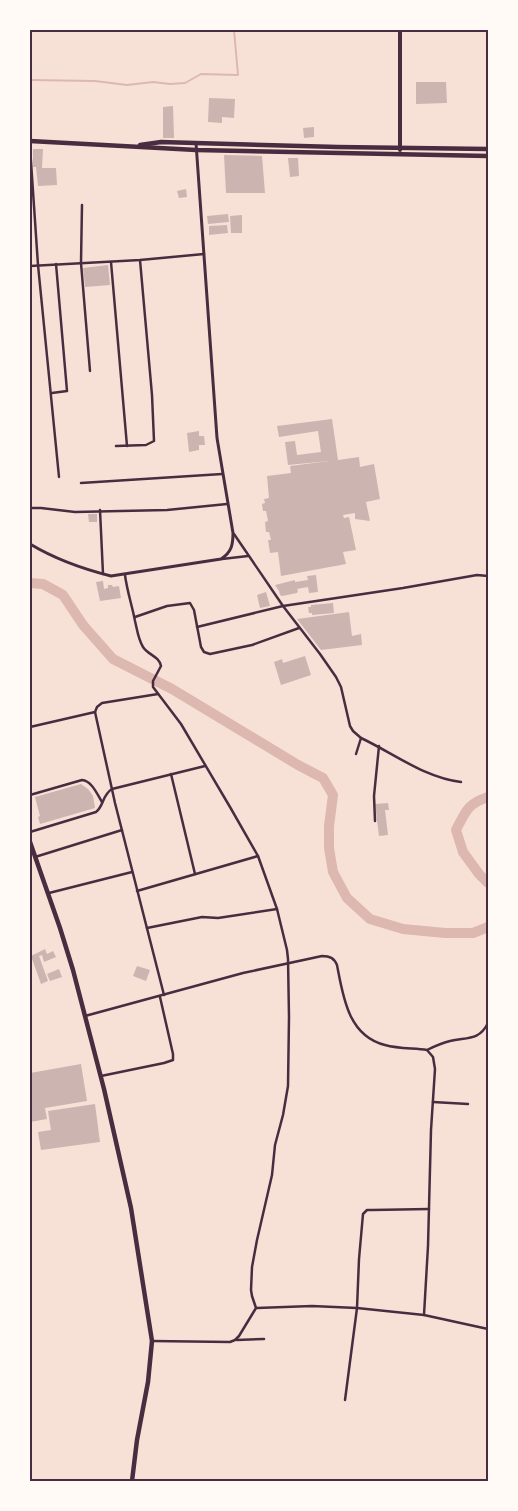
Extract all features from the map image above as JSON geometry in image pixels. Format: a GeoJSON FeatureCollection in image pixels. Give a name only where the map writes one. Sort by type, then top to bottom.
{"type":"FeatureCollection","features":[{"type":"Feature","properties":{"kind":"highway"},"geometry":{"type":"LineString","coordinates":[[30,141],[196,150],[488,156]]}},
{"type":"Feature","properties":{"kind":"highway"},"geometry":{"type":"LineString","coordinates":[[136,146],[160,142],[488,149]]}},
{"type":"Feature","properties":{"kind":"highway"},"geometry":{"type":"LineString","coordinates":[[261,144],[261,151]]}},
{"type":"Feature","properties":{"kind":"highway"},"geometry":{"type":"LineString","coordinates":[[289,145],[289,152]]}},
{"type":"Feature","properties":{"kind":"highway"},"geometry":{"type":"LineString","coordinates":[[338,147],[338,153]]}},
{"type":"Feature","properties":{"kind":"highway"},"geometry":{"type":"LineString","coordinates":[[30,842],[60,928],[86,1016],[132,1208],[152,1341],[149,1373],[132,1481]]}},
{"type":"Feature","properties":{"kind":"main road"},"geometry":{"type":"LineString","coordinates":[[400,30],[400,155]]}},
{"type":"Feature","properties":{"kind":"street"},"geometry":{"type":"LineString","coordinates":[[196,143],[216,438],[233,532],[233,544],[230,551],[221,559]]}},
{"type":"Feature","properties":{"kind":"street"},"geometry":{"type":"LineString","coordinates":[[30,147],[38,265],[59,477]]}},
{"type":"Feature","properties":{"kind":"street"},"geometry":{"type":"LineString","coordinates":[[82,205],[81,263],[90,371]]}},
{"type":"Feature","properties":{"kind":"street"},"geometry":{"type":"LineString","coordinates":[[30,266],[140,260],[204,254]]}},
{"type":"Feature","properties":{"kind":"street"},"geometry":{"type":"LineString","coordinates":[[116,446],[149,444],[154,440],[140,260]]}},
{"type":"Feature","properties":{"kind":"street"},"geometry":{"type":"LineString","coordinates":[[111,262],[127,446]]}},
{"type":"Feature","properties":{"kind":"street"},"geometry":{"type":"LineString","coordinates":[[51,393],[68,391],[56,264]]}},
{"type":"Feature","properties":{"kind":"street"},"geometry":{"type":"LineString","coordinates":[[80,483],[222,474]]}},
{"type":"Feature","properties":{"kind":"street"},"geometry":{"type":"LineString","coordinates":[[30,508],[75,512],[167,510],[227,504]]}},
{"type":"Feature","properties":{"kind":"street"},"geometry":{"type":"LineString","coordinates":[[100,510],[103,574]]}},
{"type":"Feature","properties":{"kind":"street"},"geometry":{"type":"LineString","coordinates":[[233,532],[283,606],[336,677],[341,687],[350,726],[353,731],[361,738],[433,775],[461,782]]}},
{"type":"Feature","properties":{"kind":"street"},"geometry":{"type":"LineString","coordinates":[[30,544],[45,553],[111,576],[248,556]]}},
{"type":"Feature","properties":{"kind":"street"},"geometry":{"type":"LineString","coordinates":[[125,575],[142,646],[149,654],[158,659],[161,666],[153,681],[153,687],[181,724],[258,856],[277,909],[288,950],[288,1086],[280,1130],[275,1144],[272,1176],[257,1240],[251,1280],[252,1296],[256,1308],[235,1340]]}},
{"type":"Feature","properties":{"kind":"street"},"geometry":{"type":"LineString","coordinates":[[197,627],[283,606],[477,575],[488,576]]}},
{"type":"Feature","properties":{"kind":"street"},"geometry":{"type":"LineString","coordinates":[[134,617],[167,606],[191,604],[202,650],[210,654],[252,646],[300,628]]}},
{"type":"Feature","properties":{"kind":"street"},"geometry":{"type":"LineString","coordinates":[[158,694],[102,703],[95,712],[132,872],[164,995]]}},
{"type":"Feature","properties":{"kind":"street"},"geometry":{"type":"LineString","coordinates":[[30,726],[95,712]]}},
{"type":"Feature","properties":{"kind":"street"},"geometry":{"type":"LineString","coordinates":[[356,754],[361,738]]}},
{"type":"Feature","properties":{"kind":"street"},"geometry":{"type":"LineString","coordinates":[[375,821],[374,796],[379,746]]}},
{"type":"Feature","properties":{"kind":"street"},"geometry":{"type":"LineString","coordinates":[[30,832],[96,812],[99,810],[107,792],[112,789],[205,766]]}},
{"type":"Feature","properties":{"kind":"street"},"geometry":{"type":"LineString","coordinates":[[171,774],[195,874]]}},
{"type":"Feature","properties":{"kind":"street"},"geometry":{"type":"LineString","coordinates":[[30,795],[86,780],[102,802]]}},
{"type":"Feature","properties":{"kind":"street"},"geometry":{"type":"LineString","coordinates":[[35,857],[122,830]]}},
{"type":"Feature","properties":{"kind":"street"},"geometry":{"type":"LineString","coordinates":[[137,891],[258,856]]}},
{"type":"Feature","properties":{"kind":"street"},"geometry":{"type":"LineString","coordinates":[[48,893],[132,872]]}},
{"type":"Feature","properties":{"kind":"street"},"geometry":{"type":"LineString","coordinates":[[147,928],[202,917],[218,918],[277,909]]}},
{"type":"Feature","properties":{"kind":"street"},"geometry":{"type":"LineString","coordinates":[[86,1016],[243,973],[322,956],[331,957],[337,965],[346,1006],[349,1015],[358,1029],[381,1044],[427,1050],[444,1043],[477,1036],[484,1031],[488,1023]]}},
{"type":"Feature","properties":{"kind":"street"},"geometry":{"type":"LineString","coordinates":[[101,1076],[173,1060],[160,996]]}},
{"type":"Feature","properties":{"kind":"street"},"geometry":{"type":"LineString","coordinates":[[424,1315],[434,1062],[427,1050]]}},
{"type":"Feature","properties":{"kind":"street"},"geometry":{"type":"LineString","coordinates":[[433,1102],[468,1104]]}},
{"type":"Feature","properties":{"kind":"street"},"geometry":{"type":"LineString","coordinates":[[345,1400],[357,1308],[361,1223],[364,1212],[372,1210],[429,1209]]}},
{"type":"Feature","properties":{"kind":"street"},"geometry":{"type":"LineString","coordinates":[[256,1308],[312,1306],[357,1308],[424,1315],[488,1329]]}},
{"type":"Feature","properties":{"kind":"street"},"geometry":{"type":"LineString","coordinates":[[152,1341],[230,1342],[235,1340],[264,1340]]}},
{"type":"Feature","properties":{"kind":"building"},"geometry":{"type":"Polygon","coordinates":[[[416,82],[446,82],[447,103],[416,104],[416,82]]]}},
{"type":"Feature","properties":{"kind":"building"},"geometry":{"type":"Polygon","coordinates":[[[209,98],[235,99],[234,118],[222,117],[222,123],[208,122],[209,98]]]}},
{"type":"Feature","properties":{"kind":"building"},"geometry":{"type":"Polygon","coordinates":[[[173,106],[174,138],[163,138],[163,107],[173,106]]]}},
{"type":"Feature","properties":{"kind":"building"},"geometry":{"type":"Polygon","coordinates":[[[314,127],[314,137],[304,138],[303,128],[314,127]]]}},
{"type":"Feature","properties":{"kind":"building"},"geometry":{"type":"Polygon","coordinates":[[[33,149],[43,149],[42,168],[56,168],[57,185],[38,186],[36,167],[33,167],[33,149]]]}},
{"type":"Feature","properties":{"kind":"building"},"geometry":{"type":"Polygon","coordinates":[[[224,155],[262,156],[265,193],[226,193],[224,155]]]}},
{"type":"Feature","properties":{"kind":"building"},"geometry":{"type":"Polygon","coordinates":[[[288,158],[298,158],[299,176],[290,177],[288,158]]]}},
{"type":"Feature","properties":{"kind":"building"},"geometry":{"type":"Polygon","coordinates":[[[186,189],[187,197],[179,198],[177,191],[186,189]]]}},
{"type":"Feature","properties":{"kind":"building"},"geometry":{"type":"Polygon","coordinates":[[[228,214],[229,222],[208,224],[207,216],[228,214]]]}},
{"type":"Feature","properties":{"kind":"building"},"geometry":{"type":"Polygon","coordinates":[[[242,215],[242,233],[231,233],[230,216],[242,215]]]}},
{"type":"Feature","properties":{"kind":"building"},"geometry":{"type":"Polygon","coordinates":[[[227,225],[228,233],[209,235],[209,226],[227,225]]]}},
{"type":"Feature","properties":{"kind":"building"},"geometry":{"type":"Polygon","coordinates":[[[108,265],[110,285],[85,287],[83,268],[108,265]]]}},
{"type":"Feature","properties":{"kind":"building"},"geometry":{"type":"Polygon","coordinates":[[[332,419],[338,460],[359,457],[360,467],[374,464],[380,499],[366,502],[370,521],[355,519],[355,513],[343,515],[344,518],[349,517],[356,550],[343,552],[346,564],[281,576],[278,552],[270,553],[268,540],[271,540],[269,532],[266,532],[265,522],[268,521],[262,504],[265,503],[264,499],[269,498],[267,476],[291,473],[290,466],[329,461],[288,465],[285,442],[295,441],[297,455],[321,452],[318,431],[279,437],[277,426],[332,419]]]}},
{"type":"Feature","properties":{"kind":"building"},"geometry":{"type":"Polygon","coordinates":[[[199,431],[199,436],[204,436],[205,445],[199,445],[199,450],[189,452],[187,433],[199,431]]]}},
{"type":"Feature","properties":{"kind":"building"},"geometry":{"type":"Polygon","coordinates":[[[88,514],[97,514],[97,522],[89,522],[88,514]]]}},
{"type":"Feature","properties":{"kind":"building"},"geometry":{"type":"Polygon","coordinates":[[[316,575],[318,592],[309,593],[308,587],[297,589],[297,593],[282,596],[275,585],[295,580],[295,582],[308,580],[307,576],[316,575]]]}},
{"type":"Feature","properties":{"kind":"building"},"geometry":{"type":"Polygon","coordinates":[[[103,581],[104,589],[108,588],[108,585],[113,587],[119,586],[121,598],[100,601],[96,582],[103,581]]]}},
{"type":"Feature","properties":{"kind":"building"},"geometry":{"type":"Polygon","coordinates":[[[266,592],[270,606],[260,608],[257,595],[266,592]]]}},
{"type":"Feature","properties":{"kind":"building"},"geometry":{"type":"Polygon","coordinates":[[[333,603],[334,613],[312,615],[312,613],[309,613],[308,607],[311,607],[311,605],[333,603]]]}},
{"type":"Feature","properties":{"kind":"building"},"geometry":{"type":"Polygon","coordinates":[[[349,612],[352,636],[361,634],[362,645],[321,650],[297,619],[349,612]]]}},
{"type":"Feature","properties":{"kind":"building"},"geometry":{"type":"Polygon","coordinates":[[[305,656],[311,675],[281,685],[274,662],[282,659],[283,663],[305,656]]]}},
{"type":"Feature","properties":{"kind":"building"},"geometry":{"type":"Polygon","coordinates":[[[81,784],[93,796],[95,808],[40,824],[35,797],[81,784]]]}},
{"type":"Feature","properties":{"kind":"building"},"geometry":{"type":"Polygon","coordinates":[[[388,803],[389,810],[385,810],[388,835],[379,836],[375,804],[388,803]]]}},
{"type":"Feature","properties":{"kind":"building"},"geometry":{"type":"Polygon","coordinates":[[[45,949],[47,954],[53,951],[56,957],[44,962],[42,955],[39,956],[48,981],[41,984],[31,956],[45,949]]]}},
{"type":"Feature","properties":{"kind":"building"},"geometry":{"type":"Polygon","coordinates":[[[137,966],[150,970],[146,981],[133,976],[137,966]]]}},
{"type":"Feature","properties":{"kind":"building"},"geometry":{"type":"Polygon","coordinates":[[[59,969],[62,977],[50,981],[47,974],[59,969]]]}},
{"type":"Feature","properties":{"kind":"building"},"geometry":{"type":"Polygon","coordinates":[[[81,1064],[87,1101],[45,1108],[47,1119],[30,1122],[30,1073],[81,1064]]]}},
{"type":"Feature","properties":{"kind":"building"},"geometry":{"type":"Polygon","coordinates":[[[95,1104],[100,1142],[41,1150],[38,1132],[51,1130],[48,1111],[95,1104]]]}},
{"type":"Feature","properties":{"kind":"waterway"},"geometry":{"type":"LineString","coordinates":[[30,80],[95,81],[127,85],[153,82],[170,84],[185,83],[201,74],[238,75],[234,30]]}},
{"type":"Feature","properties":{"kind":"waterway"},"geometry":{"type":"LineString","coordinates":[[30,583],[43,584],[63,595],[83,625],[113,659],[172,689],[323,778],[333,795],[329,826],[329,848],[333,872],[347,898],[370,919],[403,929],[445,933],[473,933],[488,927]]}},
{"type":"Feature","properties":{"kind":"waterway"},"geometry":{"type":"LineString","coordinates":[[488,797],[476,802],[468,809],[456,830],[463,852],[488,883]]}}]}
